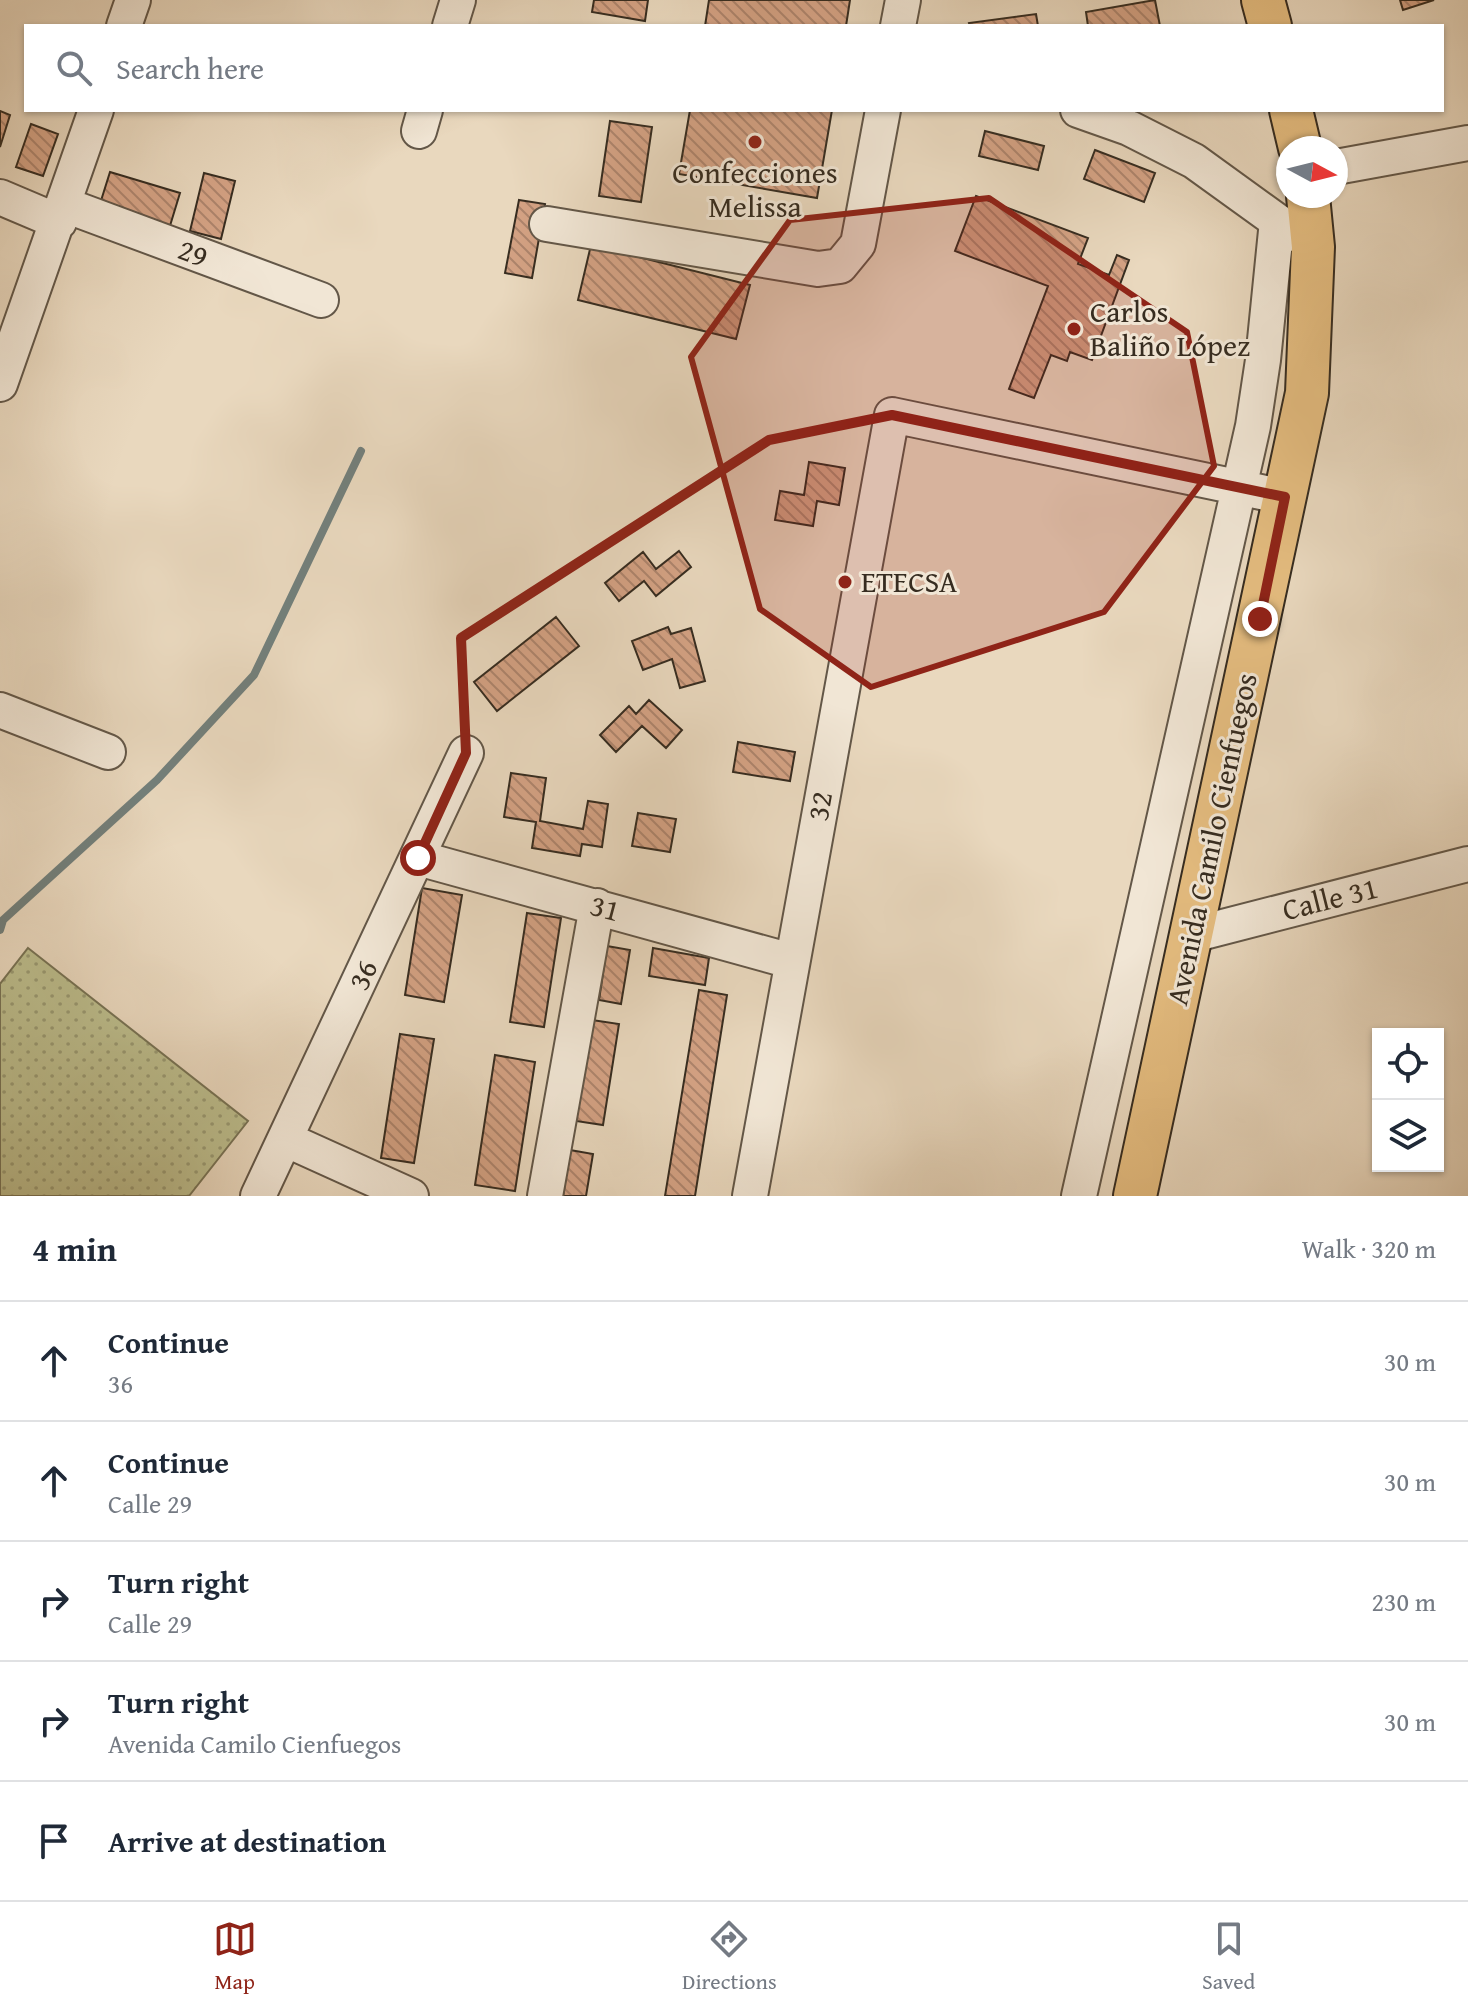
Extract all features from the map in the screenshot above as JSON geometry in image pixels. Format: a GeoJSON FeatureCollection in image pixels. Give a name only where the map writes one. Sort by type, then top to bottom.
{"type":"FeatureCollection","features":[{"type":"Feature","properties":{"kind":"main road"},"geometry":{"type":"LineString","coordinates":[[1263,0],[1269,24]]}},
{"type":"Feature","properties":{"kind":"main road"},"geometry":{"type":"LineString","coordinates":[[1291,112],[1297,136]]}},
{"type":"Feature","properties":{"kind":"main road","name":"Avenida Camilo Cienfuegos"},"geometry":{"type":"LineString","coordinates":[[1135,1196],[1307,393],[1313,247],[1293,209]]}},
{"type":"Feature","properties":{"kind":"street"},"geometry":{"type":"LineString","coordinates":[[125,24],[133,0]]}},
{"type":"Feature","properties":{"kind":"street"},"geometry":{"type":"LineString","coordinates":[[451,24],[458,0]]}},
{"type":"Feature","properties":{"kind":"street"},"geometry":{"type":"LineString","coordinates":[[898,24],[903,0]]}},
{"type":"Feature","properties":{"kind":"street"},"geometry":{"type":"LineString","coordinates":[[0,384],[95,112]]}},
{"type":"Feature","properties":{"kind":"street"},"geometry":{"type":"LineString","coordinates":[[547,224],[818,269],[840,266],[858,244],[883,112]]}},
{"type":"Feature","properties":{"kind":"street"},"geometry":{"type":"LineString","coordinates":[[1079,1196],[1253,426],[1293,209],[1129,128],[1084,112]]}},
{"type":"Feature","properties":{"kind":"street"},"geometry":{"type":"LineString","coordinates":[[1348,165],[1468,143]]}},
{"type":"Feature","properties":{"kind":"street","name":"29"},"geometry":{"type":"LineString","coordinates":[[0,197],[62,214],[321,300]]}},
{"type":"Feature","properties":{"kind":"street"},"geometry":{"type":"LineString","coordinates":[[892,415],[1285,497]]}},
{"type":"Feature","properties":{"kind":"street","name":"32"},"geometry":{"type":"LineString","coordinates":[[750,1196],[892,415]]}},
{"type":"Feature","properties":{"kind":"street"},"geometry":{"type":"LineString","coordinates":[[0,710],[108,752]]}},
{"type":"Feature","properties":{"kind":"street","name":"36"},"geometry":{"type":"LineString","coordinates":[[258,1196],[466,753]]}},
{"type":"Feature","properties":{"kind":"street","name":"31"},"geometry":{"type":"LineString","coordinates":[[418,858],[791,961]]}},
{"type":"Feature","properties":{"kind":"street","name":"Calle 31"},"geometry":{"type":"LineString","coordinates":[[1192,935],[1468,864]]}},
{"type":"Feature","properties":{"kind":"street"},"geometry":{"type":"LineString","coordinates":[[545,1196],[597,906]]}},
{"type":"Feature","properties":{"kind":"street"},"geometry":{"type":"LineString","coordinates":[[285,1139],[411,1196]]}},
{"type":"Feature","properties":{"kind":"path"},"geometry":{"type":"LineString","coordinates":[[466,753],[461,638],[769,440],[892,415]]}},
{"type":"Feature","properties":{"kind":"highlighted area"},"geometry":{"type":"Polygon","coordinates":[[[989,198],[1187,332],[1214,466],[1104,612],[871,687],[760,609],[691,357],[790,220],[989,198]]]}},
{"type":"Feature","properties":{"kind":"green space"},"geometry":{"type":"Polygon","coordinates":[[[28,948],[248,1121],[189,1196],[0,1196],[0,984],[28,948]]]}},
{"type":"Feature","properties":{"kind":"building"},"geometry":{"type":"Polygon","coordinates":[[[594,0],[648,0],[645,21],[592,12],[594,0]]]}},
{"type":"Feature","properties":{"kind":"building"},"geometry":{"type":"Polygon","coordinates":[[[709,0],[850,0],[846,24],[705,24],[709,0]]]}},
{"type":"Feature","properties":{"kind":"building"},"geometry":{"type":"Polygon","coordinates":[[[1155,0],[1160,24],[1088,24],[1086,12],[1155,0]]]}},
{"type":"Feature","properties":{"kind":"building"},"geometry":{"type":"Polygon","coordinates":[[[1400,0],[1434,0],[1403,10],[1400,0]]]}},
{"type":"Feature","properties":{"kind":"building"},"geometry":{"type":"Polygon","coordinates":[[[1036,14],[1038,24],[969,24],[1036,14]]]}},
{"type":"Feature","properties":{"kind":"building"},"geometry":{"type":"Polygon","coordinates":[[[0,111],[10,115],[0,147],[0,111]]]}},
{"type":"Feature","properties":{"kind":"building","name":"Confecciones Melissa"},"geometry":{"type":"Polygon","coordinates":[[[690,112],[832,112],[817,198],[679,174],[690,112]]]}},
{"type":"Feature","properties":{"kind":"building"},"geometry":{"type":"Polygon","coordinates":[[[610,121],[652,127],[641,202],[599,196],[610,121]]]}},
{"type":"Feature","properties":{"kind":"building"},"geometry":{"type":"Polygon","coordinates":[[[31,124],[58,134],[43,176],[16,167],[31,124]]]}},
{"type":"Feature","properties":{"kind":"building"},"geometry":{"type":"Polygon","coordinates":[[[985,131],[1044,146],[1038,170],[979,156],[985,131]]]}},
{"type":"Feature","properties":{"kind":"building"},"geometry":{"type":"Polygon","coordinates":[[[1095,150],[1155,173],[1144,202],[1084,179],[1095,150]]]}},
{"type":"Feature","properties":{"kind":"building"},"geometry":{"type":"Polygon","coordinates":[[[110,172],[180,193],[169,229],[99,207],[110,172]]]}},
{"type":"Feature","properties":{"kind":"building"},"geometry":{"type":"Polygon","coordinates":[[[204,173],[235,181],[221,239],[190,231],[204,173]]]}},
{"type":"Feature","properties":{"kind":"building"},"geometry":{"type":"Polygon","coordinates":[[[976,196],[1088,238],[1078,264],[1109,275],[1117,255],[1129,260],[1092,360],[1070,352],[1067,361],[1051,355],[1034,398],[1009,389],[1048,286],[955,251],[976,196]]]}},
{"type":"Feature","properties":{"kind":"building"},"geometry":{"type":"Polygon","coordinates":[[[519,200],[545,204],[532,278],[505,273],[519,200]]]}},
{"type":"Feature","properties":{"kind":"building"},"geometry":{"type":"Polygon","coordinates":[[[591,245],[750,285],[736,339],[578,300],[591,245]]]}},
{"type":"Feature","properties":{"kind":"building"},"geometry":{"type":"Polygon","coordinates":[[[809,462],[845,468],[839,505],[817,501],[813,526],[775,520],[780,491],[804,495],[809,462]]]}},
{"type":"Feature","properties":{"kind":"building"},"geometry":{"type":"Polygon","coordinates":[[[679,551],[691,567],[656,596],[644,581],[619,601],[605,583],[643,552],[656,569],[679,551]]]}},
{"type":"Feature","properties":{"kind":"building"},"geometry":{"type":"Polygon","coordinates":[[[556,617],[579,646],[497,711],[474,682],[556,617]]]}},
{"type":"Feature","properties":{"kind":"building"},"geometry":{"type":"Polygon","coordinates":[[[668,627],[671,634],[691,628],[705,681],[680,688],[672,659],[643,670],[632,641],[668,627]]]}},
{"type":"Feature","properties":{"kind":"building"},"geometry":{"type":"Polygon","coordinates":[[[649,700],[682,730],[666,748],[642,726],[616,752],[600,735],[629,706],[636,714],[649,700]]]}},
{"type":"Feature","properties":{"kind":"building"},"geometry":{"type":"Polygon","coordinates":[[[738,742],[795,752],[790,781],[733,772],[738,742]]]}},
{"type":"Feature","properties":{"kind":"building"},"geometry":{"type":"Polygon","coordinates":[[[511,773],[546,778],[540,821],[583,829],[588,801],[608,804],[602,847],[582,844],[580,856],[532,848],[536,822],[504,817],[511,773]]]}},
{"type":"Feature","properties":{"kind":"building"},"geometry":{"type":"Polygon","coordinates":[[[638,813],[676,819],[670,852],[632,846],[638,813]]]}},
{"type":"Feature","properties":{"kind":"building"},"geometry":{"type":"Polygon","coordinates":[[[422,888],[462,895],[444,1002],[405,995],[422,888]]]}},
{"type":"Feature","properties":{"kind":"building"},"geometry":{"type":"Polygon","coordinates":[[[527,913],[561,918],[544,1027],[510,1022],[527,913]]]}},
{"type":"Feature","properties":{"kind":"building"},"geometry":{"type":"Polygon","coordinates":[[[607,946],[630,950],[621,1004],[599,1000],[607,946]]]}},
{"type":"Feature","properties":{"kind":"building"},"geometry":{"type":"Polygon","coordinates":[[[653,948],[709,958],[705,985],[649,976],[653,948]]]}},
{"type":"Feature","properties":{"kind":"building"},"geometry":{"type":"Polygon","coordinates":[[[699,990],[727,995],[695,1196],[665,1196],[699,990]]]}},
{"type":"Feature","properties":{"kind":"building"},"geometry":{"type":"Polygon","coordinates":[[[592,1020],[619,1024],[603,1125],[576,1121],[592,1020]]]}},
{"type":"Feature","properties":{"kind":"building"},"geometry":{"type":"Polygon","coordinates":[[[400,1034],[434,1039],[414,1163],[381,1158],[400,1034]]]}},
{"type":"Feature","properties":{"kind":"building"},"geometry":{"type":"Polygon","coordinates":[[[495,1055],[535,1062],[515,1191],[475,1185],[495,1055]]]}},
{"type":"Feature","properties":{"kind":"building"},"geometry":{"type":"Polygon","coordinates":[[[570,1150],[593,1154],[586,1196],[563,1196],[570,1150]]]}},
{"type":"Feature","properties":{"kind":"waterway"},"geometry":{"type":"LineString","coordinates":[[0,930],[3,920],[157,780],[254,675],[361,451]]}},
{"type":"Feature","properties":{"kind":"place","name":"Confecciones Melissa"},"geometry":{"type":"Point","coordinates":[755,142]}},
{"type":"Feature","properties":{"kind":"place","name":"Carlos Baliño López"},"geometry":{"type":"Point","coordinates":[1074,329]}},
{"type":"Feature","properties":{"kind":"place","name":"ETECSA"},"geometry":{"type":"Point","coordinates":[845,582]}},
{"type":"Feature","properties":{"kind":"route"},"geometry":{"type":"LineString","coordinates":[[418,858],[466,753],[461,638],[769,440],[892,415],[1285,497],[1260,619]]}}]}
